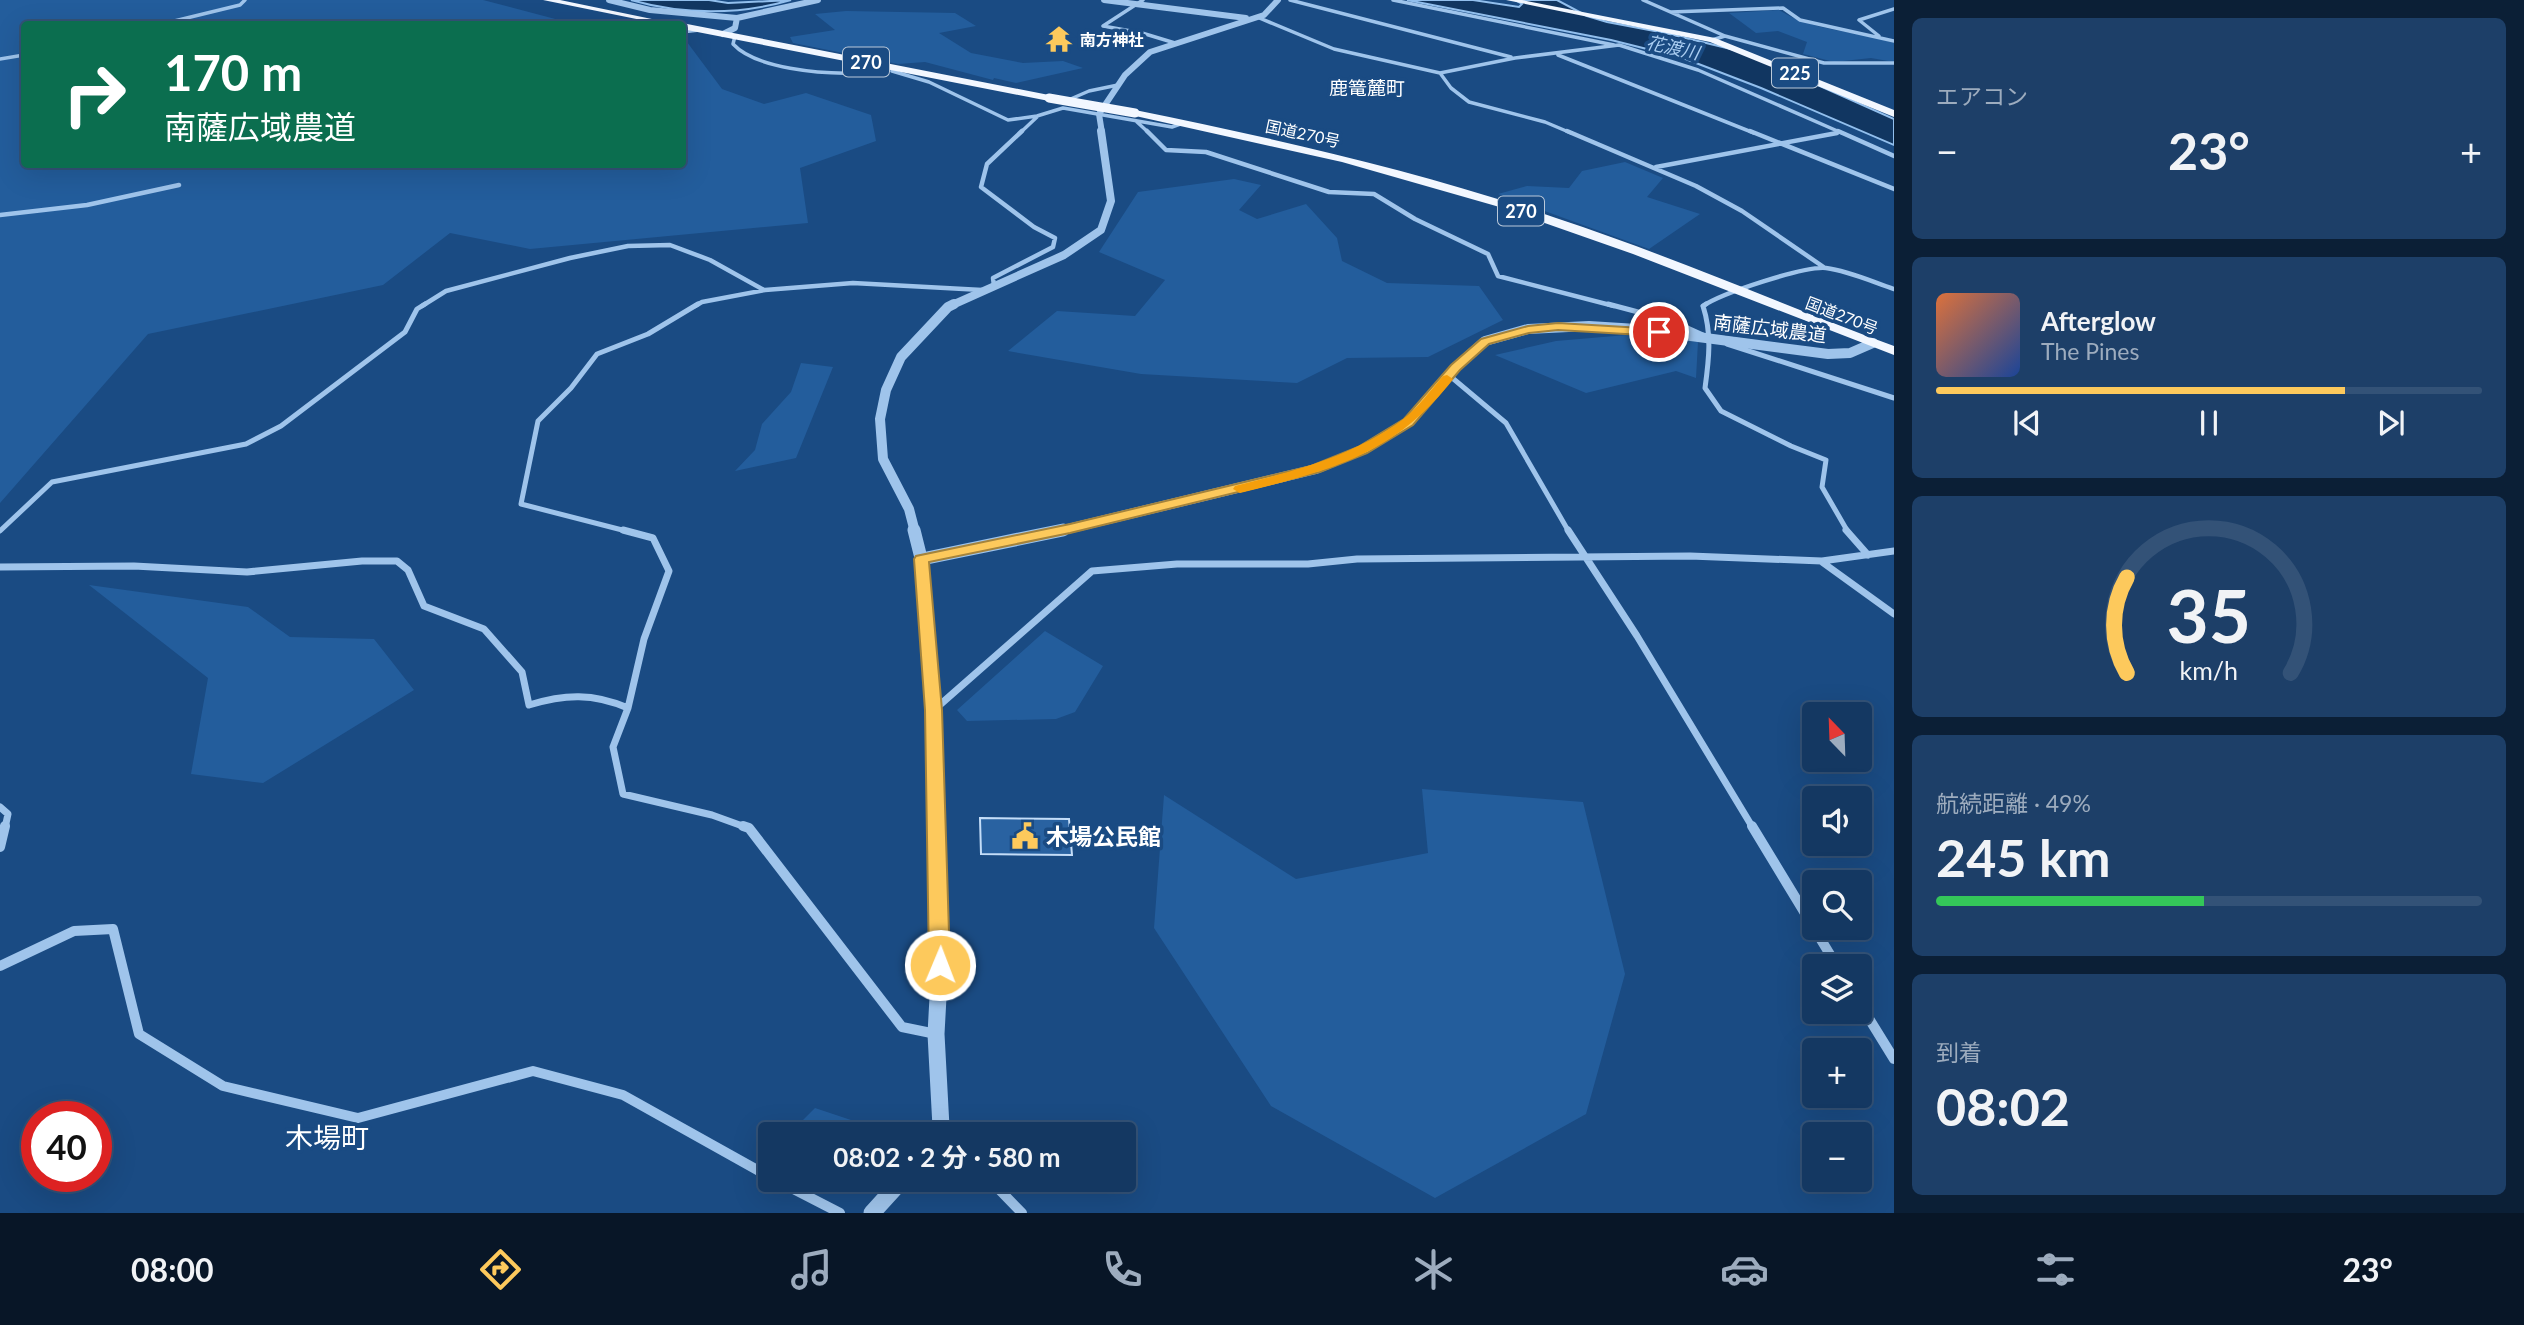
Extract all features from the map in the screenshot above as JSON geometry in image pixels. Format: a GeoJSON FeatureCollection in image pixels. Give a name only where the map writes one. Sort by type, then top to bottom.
{"type":"FeatureCollection","features":[{"type":"Feature","properties":{"kind":"highway"},"geometry":{"type":"LineString","coordinates":[[547,0],[656,21]]}},
{"type":"Feature","properties":{"kind":"highway","name":"225"},"geometry":{"type":"LineString","coordinates":[[1511,0],[1663,28],[1712,40],[1894,114]]}},
{"type":"Feature","properties":{"kind":"highway","name":"国道270号"},"geometry":{"type":"LineString","coordinates":[[686,27],[1049,98],[1136,118],[1184,123],[1345,158],[1434,182],[1554,221],[1894,351]]}},
{"type":"Feature","properties":{"kind":"street"},"geometry":{"type":"LineString","coordinates":[[174,21],[240,5],[246,0]]}},
{"type":"Feature","properties":{"kind":"street"},"geometry":{"type":"LineString","coordinates":[[610,0],[650,10],[737,18],[816,0]]}},
{"type":"Feature","properties":{"kind":"street"},"geometry":{"type":"LineString","coordinates":[[1104,0],[1237,18],[1257,17],[1334,49],[1440,73],[1515,58],[1619,46]]}},
{"type":"Feature","properties":{"kind":"street"},"geometry":{"type":"LineString","coordinates":[[1143,0],[1103,26],[1142,33],[1175,43]]}},
{"type":"Feature","properties":{"kind":"street"},"geometry":{"type":"LineString","coordinates":[[941,1122],[936,1034],[941,942],[933,710],[922,559],[909,509],[883,458],[880,419],[886,390],[901,357],[948,307],[1064,255],[1101,230],[1111,201],[1099,114],[1130,66],[1149,51],[1268,14],[1278,0]]}},
{"type":"Feature","properties":{"kind":"street"},"geometry":{"type":"LineString","coordinates":[[1290,0],[1515,58]]}},
{"type":"Feature","properties":{"kind":"street"},"geometry":{"type":"LineString","coordinates":[[1393,0],[1619,46],[1670,60],[1894,156]]}},
{"type":"Feature","properties":{"kind":"street"},"geometry":{"type":"LineString","coordinates":[[1643,0],[1725,36],[1824,63],[1894,63]]}},
{"type":"Feature","properties":{"kind":"street"},"geometry":{"type":"LineString","coordinates":[[1777,2],[1800,20],[1894,41]]}},
{"type":"Feature","properties":{"kind":"street"},"geometry":{"type":"LineString","coordinates":[[1671,12],[1783,9]]}},
{"type":"Feature","properties":{"kind":"street"},"geometry":{"type":"LineString","coordinates":[[1880,36],[1858,20],[1894,9]]}},
{"type":"Feature","properties":{"kind":"street"},"geometry":{"type":"LineString","coordinates":[[723,34],[735,28],[737,18]]}},
{"type":"Feature","properties":{"kind":"street"},"geometry":{"type":"LineString","coordinates":[[686,32],[701,30]]}},
{"type":"Feature","properties":{"kind":"street"},"geometry":{"type":"LineString","coordinates":[[734,36],[733,44],[741,53],[752,59],[792,68],[857,74],[891,67],[892,71],[929,82],[1009,120],[1037,116],[1090,91],[1118,85]]}},
{"type":"Feature","properties":{"kind":"street"},"geometry":{"type":"LineString","coordinates":[[1712,40],[1725,36]]}},
{"type":"Feature","properties":{"kind":"street"},"geometry":{"type":"LineString","coordinates":[[1557,54],[1894,189]]}},
{"type":"Feature","properties":{"kind":"street"},"geometry":{"type":"LineString","coordinates":[[0,59],[21,56]]}},
{"type":"Feature","properties":{"kind":"street"},"geometry":{"type":"LineString","coordinates":[[1440,73],[1451,88],[1469,102],[1545,122],[1656,167],[1742,211],[1825,268],[1894,289]]}},
{"type":"Feature","properties":{"kind":"street"},"geometry":{"type":"LineString","coordinates":[[1058,108],[1136,118],[1166,150],[1206,152],[1329,192],[1374,194],[1415,219],[1489,254],[1498,276],[1672,321],[1712,339],[1894,398]]}},
{"type":"Feature","properties":{"kind":"street"},"geometry":{"type":"LineString","coordinates":[[988,288],[993,278],[1053,247],[1055,238],[1034,227],[981,187],[987,164],[1037,116]]}},
{"type":"Feature","properties":{"kind":"street"},"geometry":{"type":"LineString","coordinates":[[1656,167],[1837,133]]}},
{"type":"Feature","properties":{"kind":"street"},"geometry":{"type":"LineString","coordinates":[[0,215],[87,205],[179,185]]}},
{"type":"Feature","properties":{"kind":"street"},"geometry":{"type":"LineString","coordinates":[[0,531],[52,482],[246,444],[281,426],[405,332],[417,309],[446,291],[582,255],[628,246],[670,245],[710,260],[765,290]]}},
{"type":"Feature","properties":{"kind":"street"},"geometry":{"type":"LineString","coordinates":[[1825,268],[1764,280],[1715,298],[1703,306],[1711,327],[1712,339],[1705,388],[1721,411],[1791,446],[1826,460],[1822,487],[1843,527],[1868,555]]}},
{"type":"Feature","properties":{"kind":"street"},"geometry":{"type":"LineString","coordinates":[[936,1034],[902,1027],[749,828],[712,815],[623,794],[613,747],[628,708],[644,639],[669,571],[653,538],[521,503],[538,421],[571,388],[597,354],[648,334],[702,302],[765,290],[853,283],[988,288]]}},
{"type":"Feature","properties":{"kind":"street","name":"南薩広域農道"},"geometry":{"type":"LineString","coordinates":[[922,559],[1083,526],[1315,469],[1362,450],[1401,427],[1469,354],[1485,341],[1528,330],[1590,326],[1828,354],[1850,353],[1873,343]]}},
{"type":"Feature","properties":{"kind":"street"},"geometry":{"type":"LineString","coordinates":[[1450,376],[1506,423],[1584,558],[1637,636],[1830,954]]}},
{"type":"Feature","properties":{"kind":"street"},"geometry":{"type":"LineString","coordinates":[[933,710],[1092,570],[1177,564],[1308,564],[1357,559],[1690,555],[1822,561],[1894,551]]}},
{"type":"Feature","properties":{"kind":"street"},"geometry":{"type":"LineString","coordinates":[[0,567],[134,566],[247,572],[397,561],[408,570],[424,606],[484,629],[522,672],[529,705],[563,694],[605,697],[628,708]]}},
{"type":"Feature","properties":{"kind":"street"},"geometry":{"type":"LineString","coordinates":[[1822,561],[1894,614]]}},
{"type":"Feature","properties":{"kind":"street"},"geometry":{"type":"LineString","coordinates":[[0,807],[8,814],[0,847]]}},
{"type":"Feature","properties":{"kind":"street"},"geometry":{"type":"LineString","coordinates":[[0,966],[74,931],[113,929],[139,1034],[223,1086],[358,1118],[533,1071],[623,1095],[758,1170]]}},
{"type":"Feature","properties":{"kind":"street"},"geometry":{"type":"LineString","coordinates":[[1872,1023],[1894,1059]]}},
{"type":"Feature","properties":{"kind":"street"},"geometry":{"type":"LineString","coordinates":[[799,1192],[840,1213]]}},
{"type":"Feature","properties":{"kind":"street"},"geometry":{"type":"LineString","coordinates":[[872,1213],[891,1192]]}},
{"type":"Feature","properties":{"kind":"street"},"geometry":{"type":"LineString","coordinates":[[1002,1192],[1022,1213]]}},
{"type":"Feature","properties":{"kind":"shaded area"},"geometry":{"type":"Polygon","coordinates":[[[0,0],[483,0],[559,20],[21,21],[21,168],[686,168],[686,42],[722,89],[764,104],[806,93],[871,115],[876,141],[800,168],[808,223],[530,249],[450,233],[383,285],[148,334],[0,503],[0,0]]]}},
{"type":"Feature","properties":{"kind":"shaded area"},"geometry":{"type":"Polygon","coordinates":[[[1779,10],[1806,23],[1894,43],[1894,62],[1871,58],[1834,62],[1803,54],[1807,42],[1778,31],[1756,33],[1729,13],[1779,10]]]}},
{"type":"Feature","properties":{"kind":"shaded area"},"geometry":{"type":"Polygon","coordinates":[[[846,11],[955,13],[976,26],[939,33],[971,53],[1023,63],[1063,61],[1083,68],[1016,83],[994,78],[993,80],[925,62],[898,64],[793,43],[790,37],[835,30],[815,14],[846,11]]]}},
{"type":"Feature","properties":{"kind":"shaded area"},"geometry":{"type":"Polygon","coordinates":[[[1625,162],[1663,178],[1647,197],[1700,214],[1649,249],[1498,194],[1527,186],[1569,188],[1582,171],[1625,162]]]}},
{"type":"Feature","properties":{"kind":"shaded area"},"geometry":{"type":"Polygon","coordinates":[[[1234,179],[1261,185],[1239,210],[1257,219],[1306,204],[1337,238],[1342,261],[1387,283],[1479,286],[1503,320],[1428,357],[1347,358],[1297,383],[1141,374],[1008,351],[1057,311],[1135,316],[1165,280],[1099,252],[1138,192],[1234,179]]]}},
{"type":"Feature","properties":{"kind":"shaded area"},"geometry":{"type":"Polygon","coordinates":[[[1638,334],[1698,342],[1696,378],[1676,371],[1586,393],[1495,355],[1556,341],[1638,334]]]}},
{"type":"Feature","properties":{"kind":"shaded area"},"geometry":{"type":"Polygon","coordinates":[[[801,363],[833,367],[796,458],[735,471],[755,450],[762,424],[791,392],[801,363]]]}},
{"type":"Feature","properties":{"kind":"shaded area"},"geometry":{"type":"Polygon","coordinates":[[[89,585],[248,607],[290,637],[374,639],[414,690],[263,783],[191,774],[208,678],[89,585]]]}},
{"type":"Feature","properties":{"kind":"shaded area"},"geometry":{"type":"Polygon","coordinates":[[[1045,631],[1103,666],[1075,712],[1056,719],[967,721],[957,710],[1045,631]]]}},
{"type":"Feature","properties":{"kind":"shaded area"},"geometry":{"type":"Polygon","coordinates":[[[1422,789],[1583,802],[1625,974],[1586,1114],[1435,1198],[1271,1106],[1154,928],[1164,795],[1296,879],[1428,853],[1422,789]]]}},
{"type":"Feature","properties":{"kind":"shaded area"},"geometry":{"type":"Polygon","coordinates":[[[815,1108],[857,1122],[801,1122],[815,1108]]]}},
{"type":"Feature","properties":{"kind":"water"},"geometry":{"type":"Polygon","coordinates":[[[631,0],[709,0],[728,3],[791,0],[731,11],[691,11],[631,0]]]}},
{"type":"Feature","properties":{"kind":"water","name":"花渡川"},"geometry":{"type":"Polygon","coordinates":[[[1407,0],[1473,0],[1519,7],[1522,4],[1515,0],[1557,0],[1587,16],[1607,22],[1743,52],[1894,119],[1894,145],[1683,58],[1611,40],[1407,0]]]}},
{"type":"Feature","properties":{"kind":"building","name":"木場公民館"},"geometry":{"type":"Polygon","coordinates":[[[980,818],[1069,819],[1072,855],[981,854],[980,818]]]}},
{"type":"Feature","properties":{"kind":"slow traffic"},"geometry":{"type":"LineString","coordinates":[[1240,489],[1315,469],[1362,450],[1408,422],[1447,379]]}},
{"type":"Feature","properties":{"kind":"place","name":"南方神社"},"geometry":{"type":"Point","coordinates":[1059,39]}},
{"type":"Feature","properties":{"kind":"place","name":"木場公民館"},"geometry":{"type":"Point","coordinates":[1025,836]}},
{"type":"Feature","properties":{"kind":"district","name":"鹿篭麓町"},"geometry":{"type":"Point","coordinates":[1367,87]}},
{"type":"Feature","properties":{"kind":"district","name":"木場町"},"geometry":{"type":"Point","coordinates":[327,1137]}},
{"type":"Feature","properties":{"kind":"route"},"geometry":{"type":"LineString","coordinates":[[940,965],[933,710],[923,605],[922,559],[1070,529],[1315,469],[1362,450],[1408,422],[1455,368],[1485,341],[1528,330],[1558,327],[1590,326],[1659,332]]}}]}
